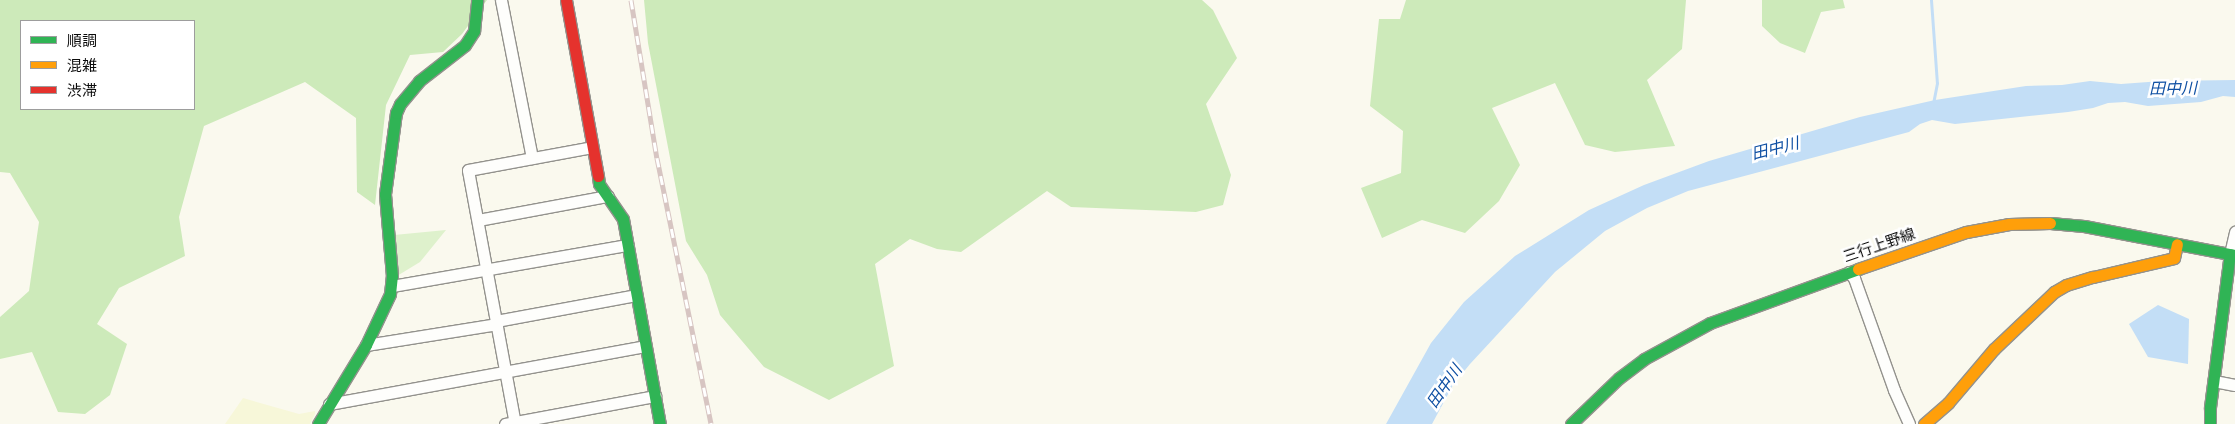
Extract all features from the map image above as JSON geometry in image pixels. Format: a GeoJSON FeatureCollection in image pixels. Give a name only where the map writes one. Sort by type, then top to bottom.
{"type":"FeatureCollection","features":[{"type":"Feature","properties":{"kind":"street"},"geometry":{"type":"LineString","coordinates":[[318,424],[366,344],[388,302],[392,286],[385,194],[396,113],[400,104],[419,81],[465,45],[474,31],[477,0]]}},
{"type":"Feature","properties":{"kind":"street"},"geometry":{"type":"LineString","coordinates":[[501,0],[532,158]]}},
{"type":"Feature","properties":{"kind":"street"},"geometry":{"type":"LineString","coordinates":[[566,0],[599,184],[623,219],[660,424]]}},
{"type":"Feature","properties":{"kind":"street"},"geometry":{"type":"LineString","coordinates":[[592,147],[468,170],[488,269],[512,423],[655,396]]}},
{"type":"Feature","properties":{"kind":"street"},"geometry":{"type":"LineString","coordinates":[[478,220],[608,196]]}},
{"type":"Feature","properties":{"kind":"street","name":"三行上野線"},"geometry":{"type":"LineString","coordinates":[[1571,424],[1619,378],[1644,359],[1677,339],[1727,314],[1948,237],[2009,224],[2050,223],[2084,226],[2232,255]]}},
{"type":"Feature","properties":{"kind":"street"},"geometry":{"type":"LineString","coordinates":[[2210,424],[2214,381],[2235,232]]}},
{"type":"Feature","properties":{"kind":"street"},"geometry":{"type":"LineString","coordinates":[[1924,424],[1948,404],[1999,343],[2054,292],[2066,285],[2093,277],[2174,258],[2177,244]]}},
{"type":"Feature","properties":{"kind":"street"},"geometry":{"type":"LineString","coordinates":[[392,286],[627,245]]}},
{"type":"Feature","properties":{"kind":"street"},"geometry":{"type":"LineString","coordinates":[[1849,272],[1854,278],[1894,390],[1909,424]]}},
{"type":"Feature","properties":{"kind":"street"},"geometry":{"type":"LineString","coordinates":[[366,344],[496,323],[636,295]]}},
{"type":"Feature","properties":{"kind":"street"},"geometry":{"type":"LineString","coordinates":[[329,404],[645,346]]}},
{"type":"Feature","properties":{"kind":"street"},"geometry":{"type":"LineString","coordinates":[[2214,381],[2235,385]]}},
{"type":"Feature","properties":{"kind":"green space"},"geometry":{"type":"Polygon","coordinates":[[[0,0],[487,0],[462,34],[443,52],[410,55],[386,105],[375,205],[357,192],[356,118],[305,82],[204,126],[179,217],[185,256],[119,288],[97,324],[127,344],[110,395],[85,414],[58,412],[32,352],[0,359],[0,317],[29,291],[39,222],[10,173],[0,172],[0,0]]]}},
{"type":"Feature","properties":{"kind":"green space"},"geometry":{"type":"Polygon","coordinates":[[[644,0],[1202,0],[1213,10],[1237,58],[1206,104],[1231,175],[1223,205],[1196,212],[1071,207],[1047,191],[961,252],[937,249],[910,239],[875,264],[894,366],[829,400],[764,367],[720,315],[707,275],[686,241],[648,43],[644,0]]]}},
{"type":"Feature","properties":{"kind":"green space"},"geometry":{"type":"Polygon","coordinates":[[[1406,0],[1686,0],[1682,49],[1647,80],[1675,146],[1615,152],[1585,145],[1555,83],[1492,108],[1520,165],[1499,201],[1465,233],[1422,220],[1382,238],[1361,188],[1401,173],[1403,131],[1370,106],[1379,19],[1400,19],[1406,0]]]}},
{"type":"Feature","properties":{"kind":"green space"},"geometry":{"type":"Polygon","coordinates":[[[1762,0],[1843,0],[1845,8],[1821,12],[1805,53],[1780,43],[1762,26],[1762,0]]]}},
{"type":"Feature","properties":{"kind":"green space"},"geometry":{"type":"Polygon","coordinates":[[[446,230],[420,262],[397,276],[394,235],[446,230]]]}},
{"type":"Feature","properties":{"kind":"green space"},"geometry":{"type":"Polygon","coordinates":[[[243,398],[299,414],[315,411],[315,414],[310,424],[225,424],[243,398]]]}},
{"type":"Feature","properties":{"kind":"water","name":"田中川"},"geometry":{"type":"Polygon","coordinates":[[[2235,80],[2235,97],[2223,96],[2201,102],[2148,106],[2125,102],[2108,103],[2093,108],[2068,112],[1955,124],[1932,120],[1920,124],[1909,132],[1688,191],[1647,208],[1605,231],[1555,272],[1453,385],[1432,424],[1386,424],[1431,343],[1464,302],[1515,256],[1589,210],[1644,185],[1709,161],[1860,117],[1935,100],[2026,86],[2062,85],[2090,81],[2121,84],[2162,81],[2235,80]]]}},
{"type":"Feature","properties":{"kind":"water"},"geometry":{"type":"Polygon","coordinates":[[[2158,305],[2189,319],[2188,364],[2148,357],[2129,324],[2158,305]]]}},
{"type":"Feature","properties":{"kind":"waterway"},"geometry":{"type":"LineString","coordinates":[[1931,0],[1937,83],[1933,104]]}},
{"type":"Feature","properties":{"kind":"railway"},"geometry":{"type":"LineString","coordinates":[[631,0],[657,158],[711,424]]}},
{"type":"Feature","properties":{"kind":"traffic: fast"},"geometry":{"type":"LineString","coordinates":[[318,424],[366,345],[390,294],[392,276],[385,194],[396,113],[400,104],[419,81],[465,45],[474,31],[477,0]]}},
{"type":"Feature","properties":{"kind":"traffic: fast"},"geometry":{"type":"LineString","coordinates":[[598,176],[599,184],[623,219],[660,424]]}},
{"type":"Feature","properties":{"kind":"traffic: fast"},"geometry":{"type":"LineString","coordinates":[[2050,223],[2084,226],[2235,255]]}},
{"type":"Feature","properties":{"kind":"traffic: fast"},"geometry":{"type":"LineString","coordinates":[[2210,424],[2210,407],[2230,254]]}},
{"type":"Feature","properties":{"kind":"traffic: fast"},"geometry":{"type":"LineString","coordinates":[[1571,424],[1619,378],[1644,359],[1710,323],[1858,269]]}},
{"type":"Feature","properties":{"kind":"traffic: slow"},"geometry":{"type":"LineString","coordinates":[[1858,269],[1966,232],[2009,224],[2050,223]]}},
{"type":"Feature","properties":{"kind":"traffic: slow"},"geometry":{"type":"LineString","coordinates":[[1924,424],[1948,403],[1994,349],[2054,292],[2066,285],[2093,277],[2174,258],[2177,244]]}},
{"type":"Feature","properties":{"kind":"traffic: jam"},"geometry":{"type":"LineString","coordinates":[[566,0],[598,176]]}}]}
